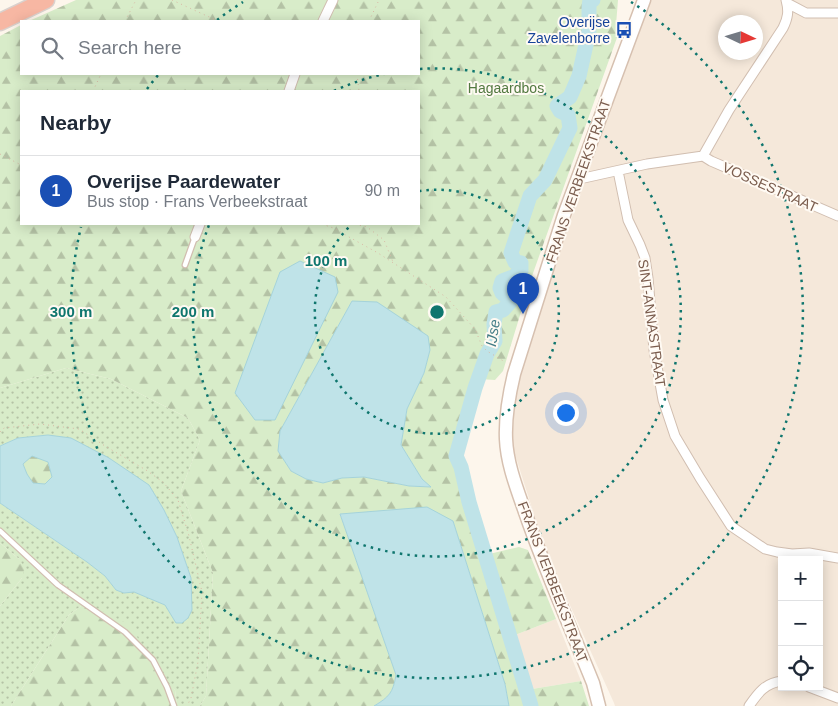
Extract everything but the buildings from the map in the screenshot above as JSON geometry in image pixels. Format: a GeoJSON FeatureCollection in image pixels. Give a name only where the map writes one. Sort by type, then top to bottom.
{"type":"FeatureCollection","features":[{"type":"Feature","properties":{"kind":"highway"},"geometry":{"type":"LineString","coordinates":[[0,22],[46,0]]}},
{"type":"Feature","properties":{"kind":"main road","name":"FRANS VERBEEKSTRAAT"},"geometry":{"type":"LineString","coordinates":[[599,706],[593,683],[537,547],[512,473],[506,440],[507,410],[514,374],[564,215],[644,0]]}},
{"type":"Feature","properties":{"kind":"street"},"geometry":{"type":"LineString","coordinates":[[323,20],[333,0]]}},
{"type":"Feature","properties":{"kind":"street"},"geometry":{"type":"LineString","coordinates":[[577,177],[584,178],[647,164],[703,156],[729,110],[784,25],[788,10],[786,2]]}},
{"type":"Feature","properties":{"kind":"street"},"geometry":{"type":"LineString","coordinates":[[786,2],[806,13]]}},
{"type":"Feature","properties":{"kind":"street"},"geometry":{"type":"LineString","coordinates":[[784,25],[806,13],[838,13]]}},
{"type":"Feature","properties":{"kind":"street"},"geometry":{"type":"LineString","coordinates":[[289,90],[295,75]]}},
{"type":"Feature","properties":{"kind":"street","name":"VOSSESTRAAT"},"geometry":{"type":"LineString","coordinates":[[703,156],[710,161],[838,216]]}},
{"type":"Feature","properties":{"kind":"street","name":"SINT-ANNASTRAAT"},"geometry":{"type":"LineString","coordinates":[[618,171],[628,220],[645,258],[654,350],[663,400],[675,436],[731,526],[765,549],[792,554],[809,553],[838,558]]}},
{"type":"Feature","properties":{"kind":"street"},"geometry":{"type":"LineString","coordinates":[[195,236],[200,225]]}},
{"type":"Feature","properties":{"kind":"street"},"geometry":{"type":"LineString","coordinates":[[749,706],[760,690],[769,684],[778,682]]}},
{"type":"Feature","properties":{"kind":"street"},"geometry":{"type":"LineString","coordinates":[[820,691],[838,698]]}},
{"type":"Feature","properties":{"kind":"lane"},"geometry":{"type":"LineString","coordinates":[[185,265],[195,236]]}},
{"type":"Feature","properties":{"kind":"lane"},"geometry":{"type":"LineString","coordinates":[[0,532],[58,585],[125,632],[153,660],[167,687],[174,706]]}},
{"type":"Feature","properties":{"kind":"path"},"geometry":{"type":"LineString","coordinates":[[126,20],[136,0]]}},
{"type":"Feature","properties":{"kind":"path"},"geometry":{"type":"LineString","coordinates":[[172,0],[216,20]]}},
{"type":"Feature","properties":{"kind":"path"},"geometry":{"type":"LineString","coordinates":[[369,20],[379,0]]}},
{"type":"Feature","properties":{"kind":"path"},"geometry":{"type":"LineString","coordinates":[[93,90],[101,75]]}},
{"type":"Feature","properties":{"kind":"path"},"geometry":{"type":"LineString","coordinates":[[357,75],[359,90]]}},
{"type":"Feature","properties":{"kind":"path"},"geometry":{"type":"LineString","coordinates":[[0,154],[20,164]]}},
{"type":"Feature","properties":{"kind":"path"},"geometry":{"type":"LineString","coordinates":[[325,225],[336,229],[378,253],[446,297],[474,329],[482,346],[491,354],[509,364]]}},
{"type":"Feature","properties":{"kind":"path"},"geometry":{"type":"LineString","coordinates":[[359,225],[367,227],[384,240],[393,262]]}},
{"type":"Feature","properties":{"kind":"path"},"geometry":{"type":"LineString","coordinates":[[0,432],[4,428],[40,424],[79,428],[163,482],[178,500],[189,536],[202,592],[198,662],[191,698],[187,706]]}},
{"type":"Feature","properties":{"kind":"shaded area"},"geometry":{"type":"Polygon","coordinates":[[[651,0],[838,0],[838,706],[615,706],[546,552],[512,445],[517,372],[651,0]]]}},
{"type":"Feature","properties":{"kind":"shaded area"},"geometry":{"type":"Polygon","coordinates":[[[556,619],[581,681],[526,690],[510,637],[556,619]]]}},
{"type":"Feature","properties":{"kind":"green space","name":"Hagaardbos"},"geometry":{"type":"Polygon","coordinates":[[[76,0],[618,0],[616,25],[619,32],[532,276],[503,371],[495,380],[479,379],[456,456],[461,467],[485,555],[519,547],[528,550],[556,619],[510,637],[526,690],[581,681],[589,706],[509,706],[505,684],[453,521],[340,514],[396,675],[389,694],[374,706],[200,706],[206,696],[213,573],[181,491],[200,440],[188,418],[111,379],[66,368],[0,388],[0,36],[20,26],[20,75],[420,75],[420,20],[31,20],[76,0]],[[352,301],[280,431],[278,451],[291,471],[306,479],[323,483],[342,478],[364,477],[409,486],[430,487],[422,479],[401,445],[407,409],[424,373],[430,350],[352,301]]]}},
{"type":"Feature","properties":{"kind":"green space"},"geometry":{"type":"Polygon","coordinates":[[[66,368],[111,379],[188,418],[200,440],[181,491],[213,573],[206,696],[200,706],[177,706],[175,690],[81,606],[69,615],[11,706],[0,706],[0,606],[22,578],[19,559],[0,543],[0,503],[87,562],[105,576],[116,590],[124,593],[134,592],[166,605],[176,623],[191,578],[177,537],[164,510],[48,435],[18,438],[0,446],[0,388],[66,368]]]}},
{"type":"Feature","properties":{"kind":"green space"},"geometry":{"type":"Polygon","coordinates":[[[32,455],[48,462],[52,477],[45,484],[33,483],[27,474],[23,464],[32,455]]]}},
{"type":"Feature","properties":{"kind":"green space"},"geometry":{"type":"Polygon","coordinates":[[[0,543],[19,559],[25,568],[22,578],[0,606],[0,543]]]}},
{"type":"Feature","properties":{"kind":"green space"},"geometry":{"type":"Polygon","coordinates":[[[81,606],[92,606],[130,625],[154,665],[175,690],[177,706],[11,706],[69,615],[81,606]]]}},
{"type":"Feature","properties":{"kind":"water"},"geometry":{"type":"Polygon","coordinates":[[[300,261],[335,277],[338,292],[275,420],[255,420],[235,393],[280,272],[300,261]]]}},
{"type":"Feature","properties":{"kind":"water"},"geometry":{"type":"Polygon","coordinates":[[[352,301],[377,302],[428,336],[430,350],[424,373],[407,409],[401,445],[422,479],[431,487],[409,486],[364,477],[342,478],[323,483],[306,479],[291,471],[278,451],[280,431],[352,301]]]}},
{"type":"Feature","properties":{"kind":"water"},"geometry":{"type":"Polygon","coordinates":[[[48,435],[71,438],[109,458],[149,485],[177,537],[191,578],[192,610],[188,618],[182,623],[176,623],[165,605],[134,592],[124,593],[116,590],[105,576],[87,562],[0,503],[0,446],[18,438],[48,435]],[[32,456],[23,464],[33,483],[45,484],[52,477],[48,462],[32,456]]]}},
{"type":"Feature","properties":{"kind":"water"},"geometry":{"type":"Polygon","coordinates":[[[427,507],[453,521],[505,684],[509,706],[374,706],[390,694],[396,675],[340,514],[427,507]]]}},
{"type":"Feature","properties":{"kind":"waterway","name":"IJse"},"geometry":{"type":"LineString","coordinates":[[531,706],[469,502],[461,467],[456,456],[475,388],[487,354],[495,341],[494,324],[496,312],[503,310],[511,301],[502,293],[500,288],[502,281],[513,277],[521,271],[521,263],[515,262],[511,253],[530,196],[545,180],[570,128],[568,115],[560,111],[557,106],[570,97],[579,76],[589,31],[590,0],[593,0]]}},
{"type":"Feature","properties":{"kind":"place","name":"Overijse Zavelenborre"},"geometry":{"type":"Point","coordinates":[624,30]}},
{"type":"Feature","properties":{"kind":"place","name":"Overijse Paardewater"},"geometry":{"type":"Point","coordinates":[523,314]}}]}
